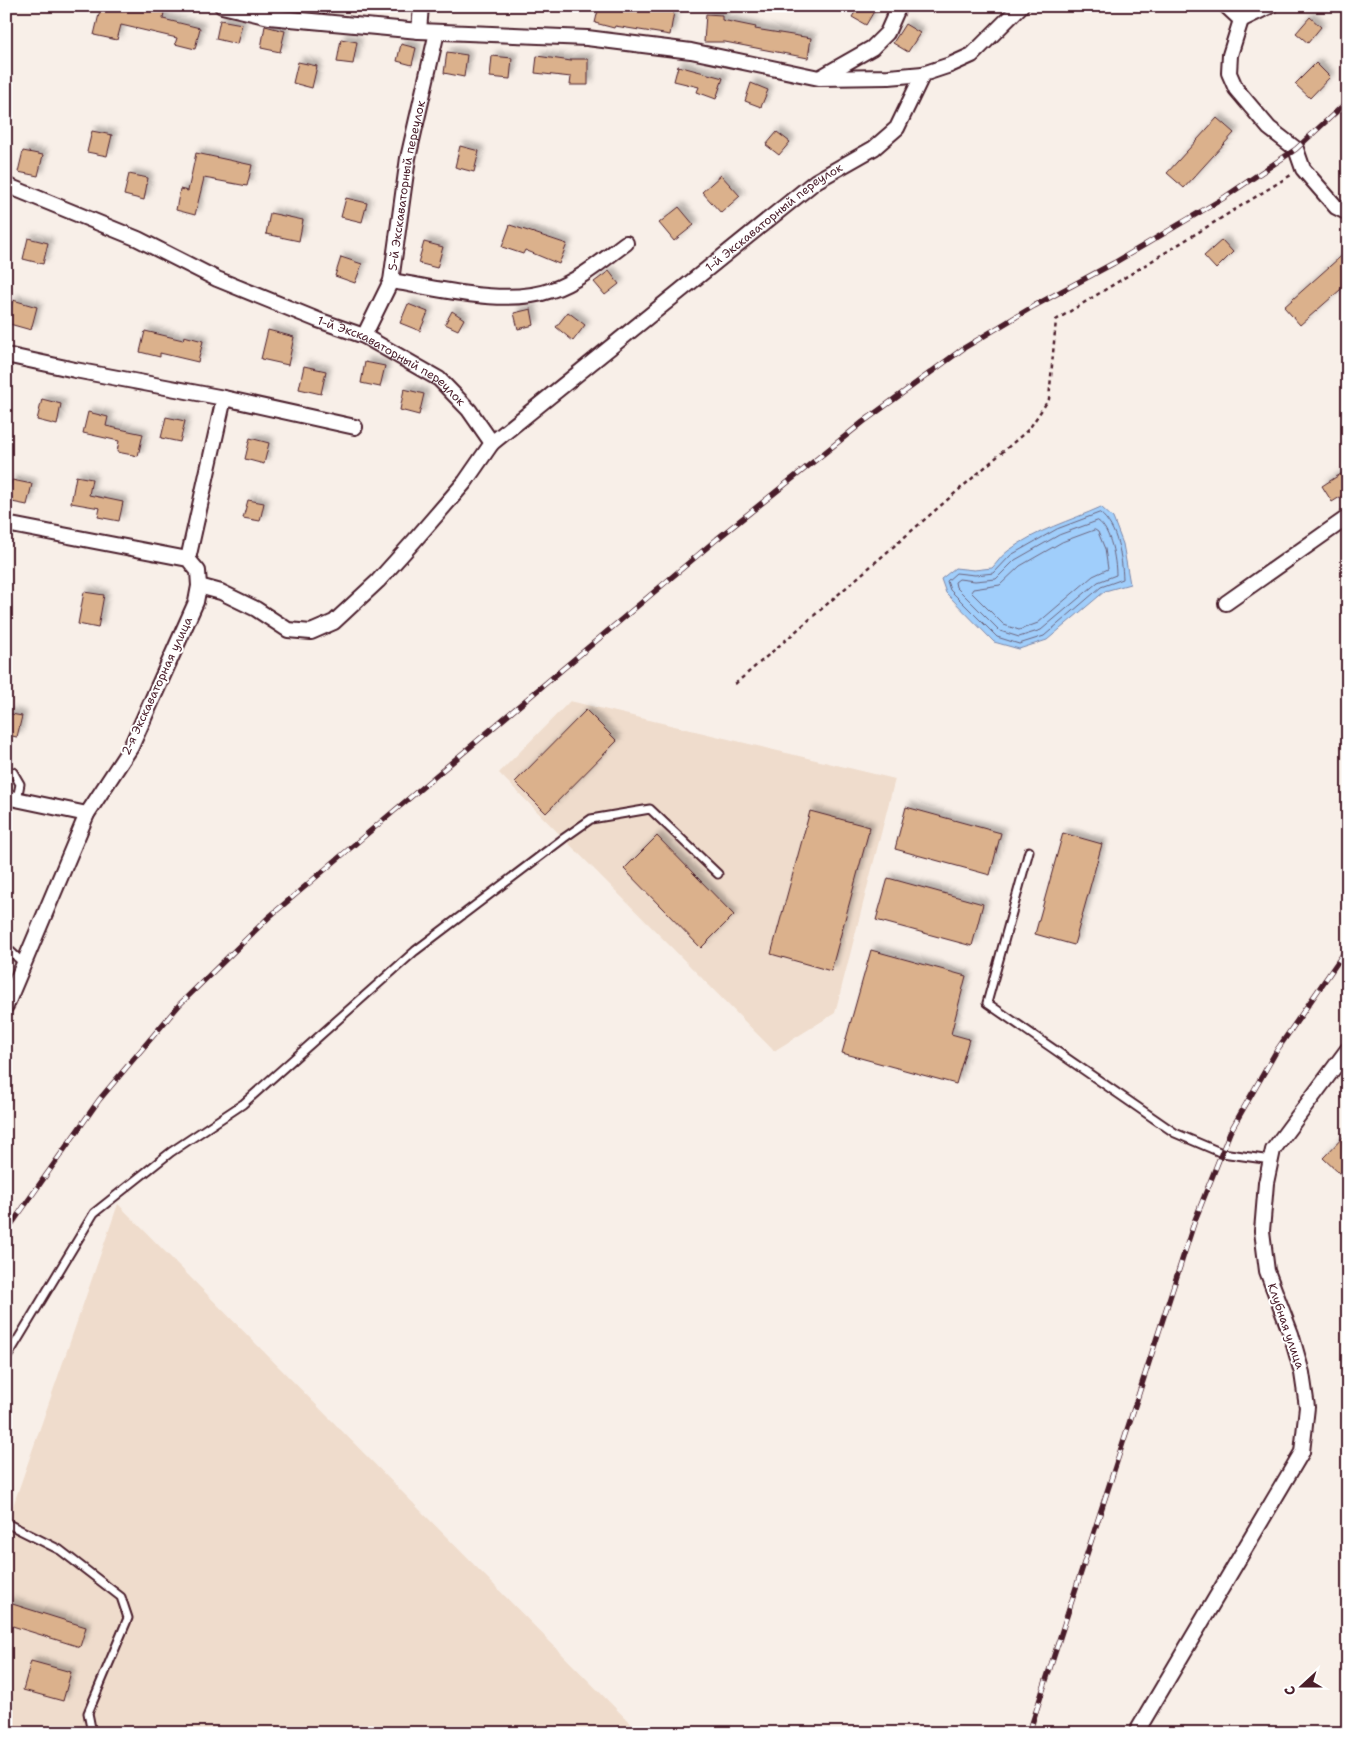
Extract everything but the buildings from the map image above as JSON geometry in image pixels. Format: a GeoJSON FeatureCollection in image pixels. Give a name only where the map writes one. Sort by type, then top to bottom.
{"type":"FeatureCollection","features":[{"type":"Feature","properties":{"kind":"street"},"geometry":{"type":"LineString","coordinates":[[222,6],[270,17],[419,31],[587,38],[691,51],[819,78],[889,77],[923,74],[972,55],[1021,6]]}},
{"type":"Feature","properties":{"kind":"street"},"geometry":{"type":"LineString","coordinates":[[419,31],[421,6]]}},
{"type":"Feature","properties":{"kind":"street"},"geometry":{"type":"LineString","coordinates":[[819,78],[872,48],[887,33],[899,6]]}},
{"type":"Feature","properties":{"kind":"street"},"geometry":{"type":"LineString","coordinates":[[1226,6],[1241,20]]}},
{"type":"Feature","properties":{"kind":"street"},"geometry":{"type":"LineString","coordinates":[[1270,6],[1241,20],[1230,56],[1229,74],[1236,89],[1269,128],[1296,150],[1303,169],[1336,207],[1348,214]]}},
{"type":"Feature","properties":{"kind":"street","name":"5-й Экскаваторный переулок"},"geometry":{"type":"LineString","coordinates":[[364,336],[391,280],[408,158],[437,32]]}},
{"type":"Feature","properties":{"kind":"street","name":"1-й Экскаваторный переулок"},"geometry":{"type":"LineString","coordinates":[[6,185],[138,240],[217,279],[318,320],[364,336],[440,378],[469,410],[492,443],[816,181],[874,148],[897,128],[923,74]]}},
{"type":"Feature","properties":{"kind":"street"},"geometry":{"type":"LineString","coordinates":[[391,280],[490,297],[525,296],[552,290],[579,277],[626,243]]}},
{"type":"Feature","properties":{"kind":"street"},"geometry":{"type":"LineString","coordinates":[[6,355],[224,398],[355,427]]}},
{"type":"Feature","properties":{"kind":"street"},"geometry":{"type":"LineString","coordinates":[[188,559],[224,398]]}},
{"type":"Feature","properties":{"kind":"street"},"geometry":{"type":"LineString","coordinates":[[6,524],[188,559],[198,571],[199,586],[221,592],[256,609],[288,630],[311,632],[334,622],[378,582],[465,482],[492,443]]}},
{"type":"Feature","properties":{"kind":"street"},"geometry":{"type":"LineString","coordinates":[[1226,603],[1348,517]]}},
{"type":"Feature","properties":{"kind":"street","name":"2-я Экскаваторная улица"},"geometry":{"type":"LineString","coordinates":[[6,1006],[87,814],[131,747],[196,602],[199,586]]}},
{"type":"Feature","properties":{"kind":"street"},"geometry":{"type":"LineString","coordinates":[[12,798],[87,814]]}},
{"type":"Feature","properties":{"kind":"street","name":"Клубная улица"},"geometry":{"type":"LineString","coordinates":[[1136,1733],[1302,1452],[1306,1407],[1302,1373],[1291,1334],[1267,1271],[1262,1231],[1266,1183],[1273,1150],[1348,1049]]}},
{"type":"Feature","properties":{"kind":"lane"},"geometry":{"type":"LineString","coordinates":[[6,770],[13,772],[20,784],[12,798]]}},
{"type":"Feature","properties":{"kind":"lane"},"geometry":{"type":"LineString","coordinates":[[6,1359],[94,1213],[171,1152],[243,1104],[415,951],[591,819],[650,809],[718,874]]}},
{"type":"Feature","properties":{"kind":"lane"},"geometry":{"type":"LineString","coordinates":[[1029,851],[986,1003],[1175,1133],[1222,1153],[1271,1160]]}},
{"type":"Feature","properties":{"kind":"lane"},"geometry":{"type":"LineString","coordinates":[[6,947],[24,965]]}},
{"type":"Feature","properties":{"kind":"lane"},"geometry":{"type":"LineString","coordinates":[[6,1522],[60,1550],[121,1597],[128,1618],[88,1713],[92,1733]]}},
{"type":"Feature","properties":{"kind":"path"},"geometry":{"type":"LineString","coordinates":[[736,684],[1029,428],[1049,398],[1056,320],[1268,188],[1303,169]]}},
{"type":"Feature","properties":{"kind":"shaded area"},"geometry":{"type":"Polygon","coordinates":[[[570,701],[895,779],[835,1013],[774,1051],[499,773],[570,701]]]}},
{"type":"Feature","properties":{"kind":"shaded area"},"geometry":{"type":"Polygon","coordinates":[[[118,1204],[640,1733],[6,1733],[6,1526],[118,1204]]]}},
{"type":"Feature","properties":{"kind":"water"},"geometry":{"type":"Polygon","coordinates":[[[1101,507],[1113,518],[1123,544],[1130,584],[1105,591],[1047,640],[1019,649],[994,642],[946,593],[941,579],[955,568],[974,570],[992,568],[1006,553],[1030,537],[1101,507]]]}},
{"type":"Feature","properties":{"kind":"railway"},"geometry":{"type":"LineString","coordinates":[[6,1232],[99,1100],[180,1004],[269,917],[368,833],[717,539],[863,422],[964,348],[1222,199],[1296,149],[1348,101]]}},
{"type":"Feature","properties":{"kind":"railway"},"geometry":{"type":"LineString","coordinates":[[1029,1733],[1195,1220],[1230,1132],[1277,1050],[1348,947]]}}]}
